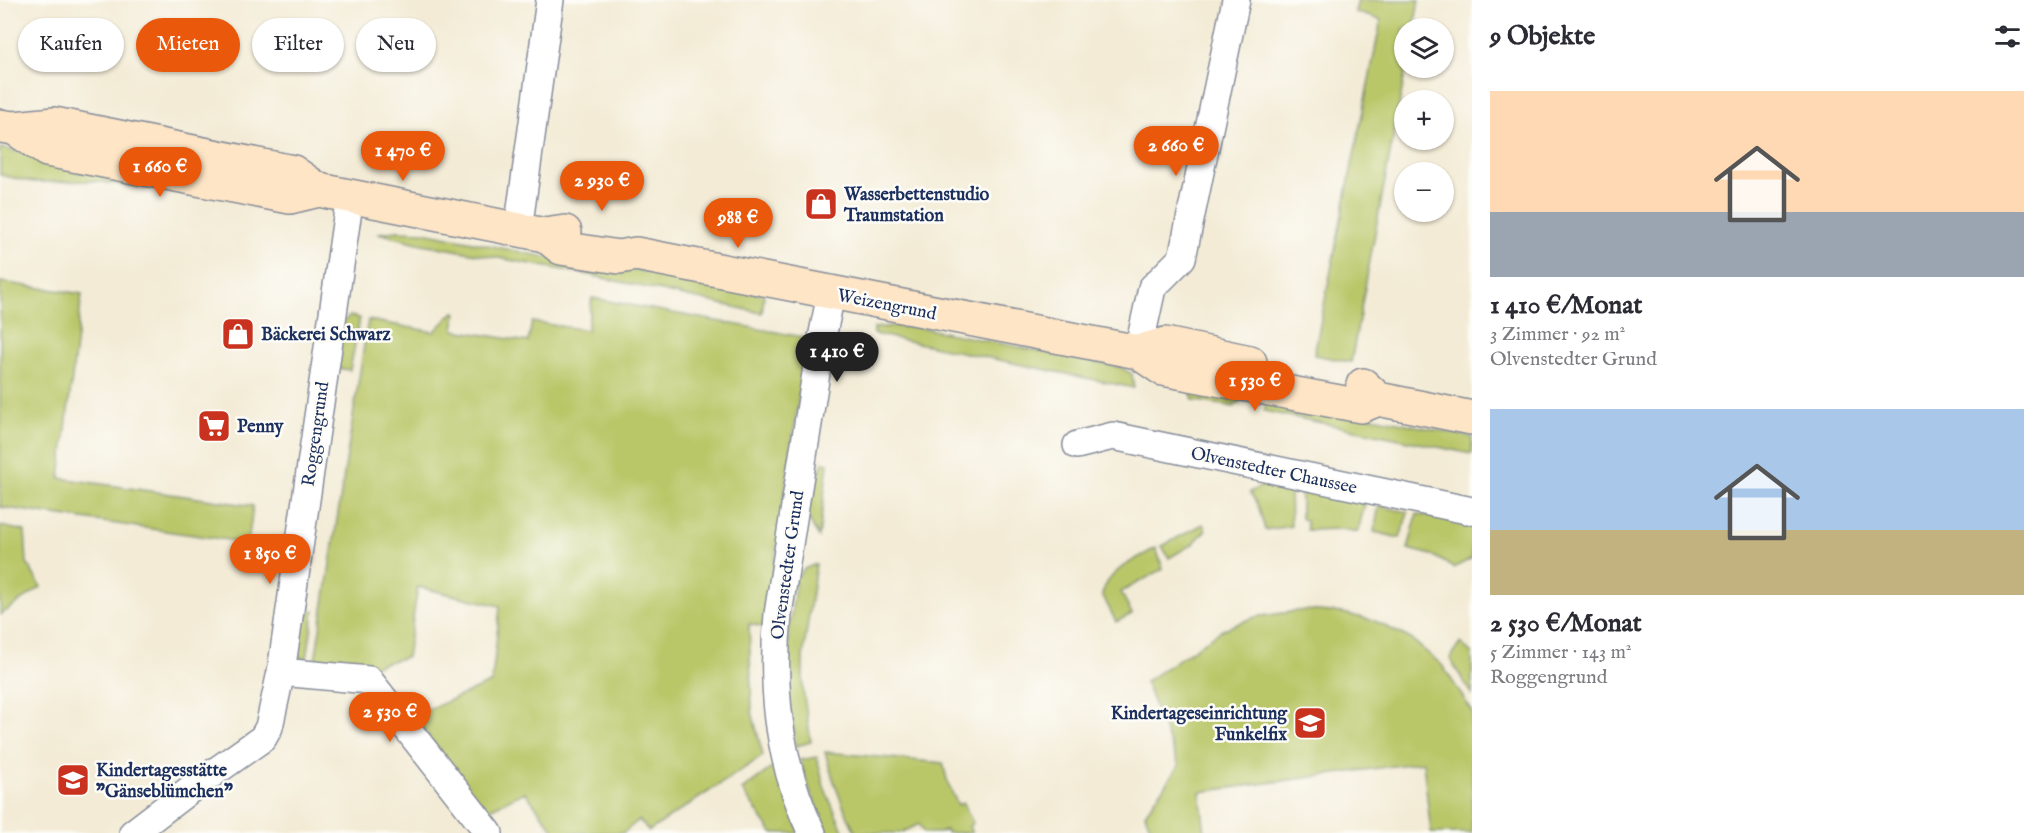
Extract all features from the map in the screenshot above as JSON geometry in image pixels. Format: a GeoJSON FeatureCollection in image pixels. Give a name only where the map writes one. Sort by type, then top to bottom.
{"type":"FeatureCollection","features":[{"type":"Feature","properties":{"kind":"main road","name":"Weizengrund"},"geometry":{"type":"LineString","coordinates":[[7,127],[54,124],[293,172],[334,193],[531,232],[565,232],[624,241],[636,254],[831,294],[1138,352],[1165,344],[1365,386],[1378,399],[1472,418]]}},
{"type":"Feature","properties":{"kind":"street"},"geometry":{"type":"LineString","coordinates":[[531,232],[550,0]]}},
{"type":"Feature","properties":{"kind":"street"},"geometry":{"type":"LineString","coordinates":[[1138,352],[1152,288],[1182,258],[1236,0]]}},
{"type":"Feature","properties":{"kind":"street","name":"Roggengrund"},"geometry":{"type":"LineString","coordinates":[[133,833],[263,738],[269,727],[281,672],[334,193]]}},
{"type":"Feature","properties":{"kind":"street","name":"Olvenstedter Grund"},"geometry":{"type":"LineString","coordinates":[[812,833],[797,796],[783,739],[777,703],[775,650],[778,614],[820,348],[831,294]]}},
{"type":"Feature","properties":{"kind":"street","name":"Olvenstedter Chaussee"},"geometry":{"type":"LineString","coordinates":[[1077,445],[1113,436],[1472,511]]}},
{"type":"Feature","properties":{"kind":"street"},"geometry":{"type":"LineString","coordinates":[[281,672],[369,680],[489,833]]}},
{"type":"Feature","properties":{"kind":"green space"},"geometry":{"type":"Polygon","coordinates":[[[1358,0],[1419,0],[1416,18],[1394,18],[1394,78],[1404,78],[1402,90],[1394,90],[1394,132],[1351,362],[1314,355],[1381,20],[1355,12],[1358,0]]]}},
{"type":"Feature","properties":{"kind":"green space"},"geometry":{"type":"Polygon","coordinates":[[[0,148],[148,177],[146,189],[97,181],[32,182],[0,175],[0,148]]]}},
{"type":"Feature","properties":{"kind":"green space"},"geometry":{"type":"Polygon","coordinates":[[[424,232],[580,264],[662,273],[764,295],[762,313],[580,273],[422,244],[378,233],[424,232]]]}},
{"type":"Feature","properties":{"kind":"green space"},"geometry":{"type":"Polygon","coordinates":[[[0,282],[82,294],[60,478],[253,506],[248,543],[0,507],[0,282]]]}},
{"type":"Feature","properties":{"kind":"green space"},"geometry":{"type":"Polygon","coordinates":[[[592,298],[803,337],[803,369],[765,627],[749,624],[752,712],[763,756],[649,831],[639,820],[623,833],[556,833],[525,792],[483,812],[414,716],[492,682],[500,606],[418,587],[407,657],[358,670],[315,661],[368,320],[434,332],[456,312],[454,330],[528,342],[532,322],[587,330],[592,298]]]}},
{"type":"Feature","properties":{"kind":"green space"},"geometry":{"type":"Polygon","coordinates":[[[350,316],[360,318],[350,370],[335,368],[342,322],[350,316]]]}},
{"type":"Feature","properties":{"kind":"green space"},"geometry":{"type":"Polygon","coordinates":[[[917,327],[1120,367],[1132,374],[1134,388],[874,334],[874,328],[917,327]]]}},
{"type":"Feature","properties":{"kind":"green space"},"geometry":{"type":"Polygon","coordinates":[[[1196,382],[1242,399],[1234,407],[1193,400],[1191,393],[1196,382]]]}},
{"type":"Feature","properties":{"kind":"green space"},"geometry":{"type":"Polygon","coordinates":[[[1268,396],[1472,437],[1472,454],[1264,411],[1268,396]]]}},
{"type":"Feature","properties":{"kind":"green space"},"geometry":{"type":"Polygon","coordinates":[[[823,462],[828,463],[819,537],[808,519],[807,510],[823,462]]]}},
{"type":"Feature","properties":{"kind":"green space"},"geometry":{"type":"Polygon","coordinates":[[[1266,483],[1290,489],[1291,526],[1265,530],[1259,508],[1250,492],[1266,483]]]}},
{"type":"Feature","properties":{"kind":"green space"},"geometry":{"type":"Polygon","coordinates":[[[1301,490],[1365,503],[1358,532],[1342,529],[1307,530],[1306,521],[1301,518],[1301,490]]]}},
{"type":"Feature","properties":{"kind":"green space"},"geometry":{"type":"Polygon","coordinates":[[[1379,506],[1408,512],[1400,538],[1374,532],[1379,506]]]}},
{"type":"Feature","properties":{"kind":"green space"},"geometry":{"type":"Polygon","coordinates":[[[1417,514],[1472,525],[1472,558],[1454,568],[1432,555],[1408,549],[1417,514]]]}},
{"type":"Feature","properties":{"kind":"green space"},"geometry":{"type":"Polygon","coordinates":[[[1203,524],[1206,530],[1193,544],[1169,558],[1162,546],[1203,524]]]}},
{"type":"Feature","properties":{"kind":"green space"},"geometry":{"type":"Polygon","coordinates":[[[0,526],[25,531],[27,563],[41,587],[0,615],[0,526]]]}},
{"type":"Feature","properties":{"kind":"green space"},"geometry":{"type":"Polygon","coordinates":[[[1156,548],[1163,569],[1121,592],[1132,614],[1116,622],[1102,594],[1105,585],[1124,566],[1156,548]]]}},
{"type":"Feature","properties":{"kind":"green space"},"geometry":{"type":"Polygon","coordinates":[[[816,564],[803,657],[803,690],[811,742],[796,746],[789,706],[787,660],[790,624],[796,578],[804,569],[816,564]]]}},
{"type":"Feature","properties":{"kind":"green space"},"geometry":{"type":"Polygon","coordinates":[[[298,609],[314,611],[307,659],[301,658],[292,645],[298,609]]]}},
{"type":"Feature","properties":{"kind":"green space","name":"Kindertageseinrichtung Funkelfix"},"geometry":{"type":"Polygon","coordinates":[[[1305,610],[1343,613],[1375,621],[1411,639],[1442,665],[1472,711],[1472,833],[1431,833],[1423,762],[1200,792],[1205,833],[1153,833],[1145,814],[1179,765],[1145,682],[1224,629],[1255,617],[1305,610]]]}},
{"type":"Feature","properties":{"kind":"green space"},"geometry":{"type":"Polygon","coordinates":[[[1460,643],[1472,653],[1472,695],[1450,659],[1460,643]]]}},
{"type":"Feature","properties":{"kind":"green space"},"geometry":{"type":"Polygon","coordinates":[[[825,752],[943,763],[948,784],[958,805],[963,803],[973,823],[969,826],[972,833],[947,833],[946,830],[939,833],[924,833],[919,824],[901,833],[856,833],[838,794],[825,752]]]}},
{"type":"Feature","properties":{"kind":"green space"},"geometry":{"type":"Polygon","coordinates":[[[817,757],[824,787],[844,833],[829,833],[811,794],[800,760],[817,757]]]}},
{"type":"Feature","properties":{"kind":"green space"},"geometry":{"type":"Polygon","coordinates":[[[777,764],[800,833],[772,833],[742,790],[777,764]]]}},
{"type":"Feature","properties":{"kind":"place","name":"Wasserbettenstudio Traumstation"},"geometry":{"type":"Point","coordinates":[821,204]}},
{"type":"Feature","properties":{"kind":"place","name":"Bäckerei Schwarz"},"geometry":{"type":"Point","coordinates":[238,334]}},
{"type":"Feature","properties":{"kind":"place","name":"Penny"},"geometry":{"type":"Point","coordinates":[214,426]}},
{"type":"Feature","properties":{"kind":"place","name":"Kindertageseinrichtung Funkelfix"},"geometry":{"type":"Point","coordinates":[1310,723]}},
{"type":"Feature","properties":{"kind":"place","name":"Kindertagesstätte \"Gänseblümchen\""},"geometry":{"type":"Point","coordinates":[73,780]}}]}
